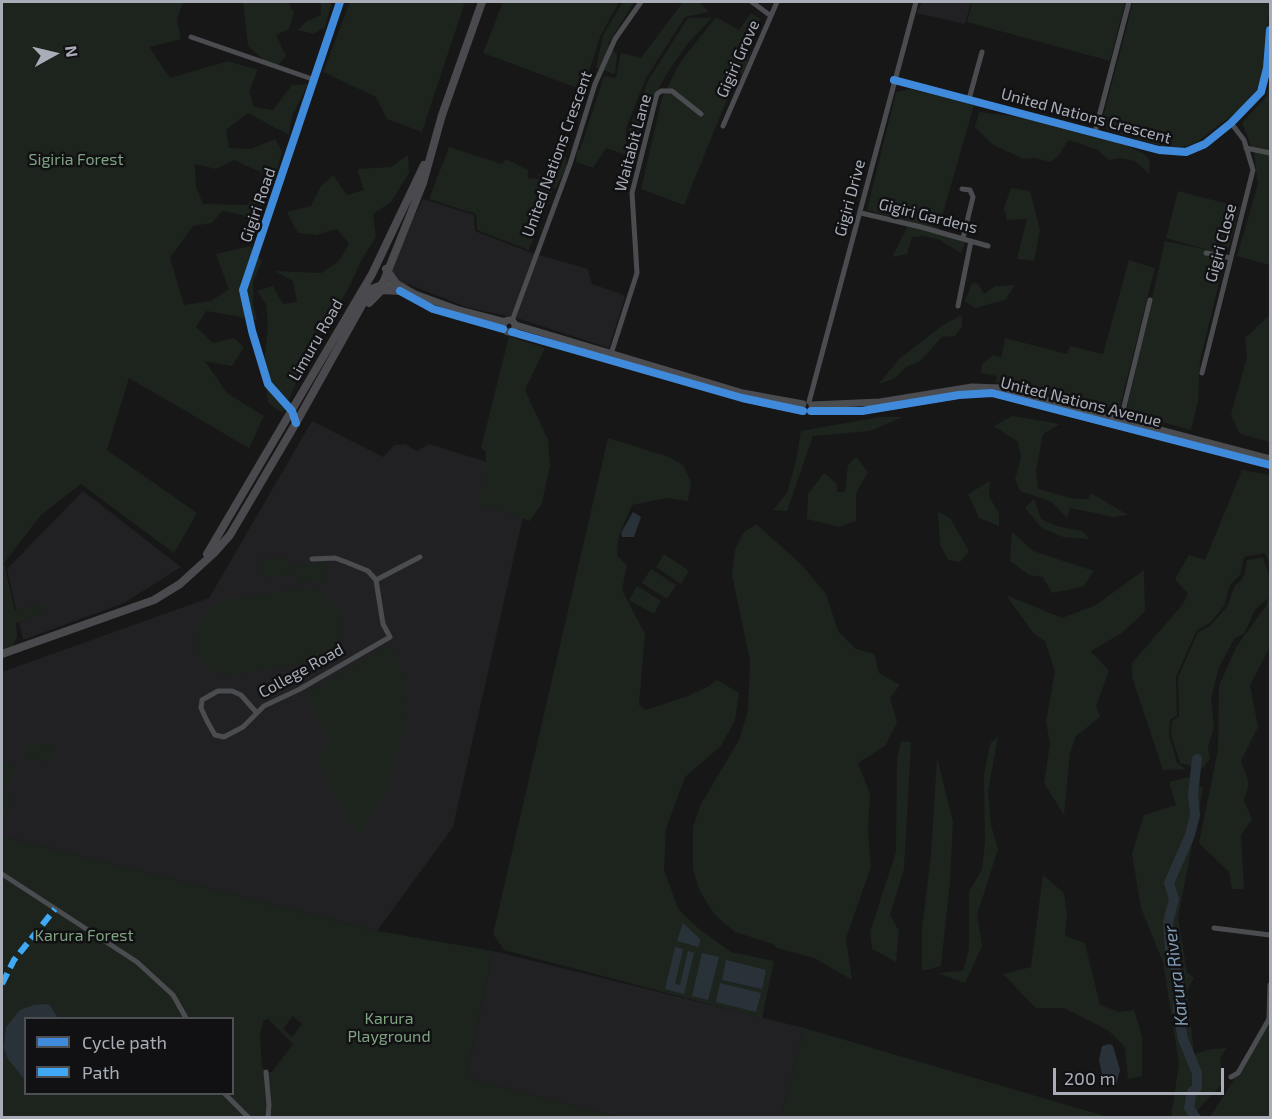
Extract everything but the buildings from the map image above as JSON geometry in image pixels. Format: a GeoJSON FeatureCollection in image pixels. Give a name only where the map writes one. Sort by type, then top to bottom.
{"type":"FeatureCollection","features":[{"type":"Feature","properties":{"kind":"main road","name":"Limuru Road"},"geometry":{"type":"LineString","coordinates":[[200,565],[292,411],[309,390],[387,272],[397,243],[420,192],[482,2]]}},
{"type":"Feature","properties":{"kind":"main road","name":"Limuru Road"},"geometry":{"type":"LineString","coordinates":[[2,656],[133,609],[170,591],[214,554],[230,535],[296,423],[304,408],[309,390],[375,267],[430,157]]}},
{"type":"Feature","properties":{"kind":"main road"},"geometry":{"type":"LineString","coordinates":[[345,334],[378,292],[398,287],[382,266],[375,267]]}},
{"type":"Feature","properties":{"kind":"main road"},"geometry":{"type":"LineString","coordinates":[[369,278],[370,283],[379,285]]}},
{"type":"Feature","properties":{"kind":"street","name":"Gigiri Road"},"geometry":{"type":"LineString","coordinates":[[292,411],[268,384],[252,331],[243,290],[340,2]]}},
{"type":"Feature","properties":{"kind":"street","name":"United Nations Crescent"},"geometry":{"type":"LineString","coordinates":[[510,326],[570,164],[595,84],[615,39],[640,2]]}},
{"type":"Feature","properties":{"kind":"street"},"geometry":{"type":"LineString","coordinates":[[752,2],[771,16]]}},
{"type":"Feature","properties":{"kind":"street","name":"Gigiri Grove"},"geometry":{"type":"LineString","coordinates":[[723,126],[777,2]]}},
{"type":"Feature","properties":{"kind":"street","name":"Gigiri Drive"},"geometry":{"type":"LineString","coordinates":[[808,407],[916,2]]}},
{"type":"Feature","properties":{"kind":"street"},"geometry":{"type":"LineString","coordinates":[[1095,132],[1129,2]]}},
{"type":"Feature","properties":{"kind":"street","name":"United Nations Crescent"},"geometry":{"type":"LineString","coordinates":[[894,80],[1176,153],[1199,147],[1231,123],[1261,92],[1267,68],[1270,30]]}},
{"type":"Feature","properties":{"kind":"street"},"geometry":{"type":"LineString","coordinates":[[191,37],[315,80]]}},
{"type":"Feature","properties":{"kind":"street"},"geometry":{"type":"LineString","coordinates":[[969,99],[982,52]]}},
{"type":"Feature","properties":{"kind":"street","name":"Waitabit Lane"},"geometry":{"type":"LineString","coordinates":[[611,354],[637,273],[632,193],[657,94],[661,91],[672,91],[701,114]]}},
{"type":"Feature","properties":{"kind":"street","name":"Gigiri Close"},"geometry":{"type":"LineString","coordinates":[[1202,373],[1251,181],[1251,158],[1231,123]]}},
{"type":"Feature","properties":{"kind":"street"},"geometry":{"type":"LineString","coordinates":[[1246,148],[1270,153]]}},
{"type":"Feature","properties":{"kind":"street"},"geometry":{"type":"LineString","coordinates":[[962,189],[970,190],[973,197],[963,238]]}},
{"type":"Feature","properties":{"kind":"street","name":"Gigiri Gardens"},"geometry":{"type":"LineString","coordinates":[[861,213],[988,246]]}},
{"type":"Feature","properties":{"kind":"street"},"geometry":{"type":"LineString","coordinates":[[958,306],[971,241]]}},
{"type":"Feature","properties":{"kind":"street"},"geometry":{"type":"LineString","coordinates":[[1206,254],[1231,258]]}},
{"type":"Feature","properties":{"kind":"street","name":"United Nations Avenue"},"geometry":{"type":"LineString","coordinates":[[379,285],[398,287],[433,309],[510,326],[744,393],[808,407],[880,402],[988,387],[1017,391],[1121,418],[1270,465]]}},
{"type":"Feature","properties":{"kind":"street"},"geometry":{"type":"LineString","coordinates":[[1121,418],[1150,300]]}},
{"type":"Feature","properties":{"kind":"street","name":"United Nations Avenue"},"geometry":{"type":"LineString","coordinates":[[510,326],[742,398],[808,407],[862,411],[971,393],[992,393],[1270,459]]}},
{"type":"Feature","properties":{"kind":"street"},"geometry":{"type":"LineString","coordinates":[[296,423],[292,411],[304,408]]}},
{"type":"Feature","properties":{"kind":"street"},"geometry":{"type":"LineString","coordinates":[[312,559],[334,558],[368,571],[376,579],[420,557]]}},
{"type":"Feature","properties":{"kind":"street","name":"College Road"},"geometry":{"type":"LineString","coordinates":[[256,712],[236,692],[213,692],[202,700],[201,708],[215,735],[224,737],[231,735],[243,727],[256,712],[390,637],[383,624],[376,579]]}},
{"type":"Feature","properties":{"kind":"street"},"geometry":{"type":"LineString","coordinates":[[2,874],[137,963],[172,995],[185,1017]]}},
{"type":"Feature","properties":{"kind":"street"},"geometry":{"type":"LineString","coordinates":[[1214,928],[1270,935]]}},
{"type":"Feature","properties":{"kind":"street"},"geometry":{"type":"LineString","coordinates":[[1231,1077],[1238,1072],[1269,1019],[1270,985]]}},
{"type":"Feature","properties":{"kind":"street"},"geometry":{"type":"LineString","coordinates":[[266,1072],[268,1118]]}},
{"type":"Feature","properties":{"kind":"street"},"geometry":{"type":"LineString","coordinates":[[226,1095],[249,1118]]}},
{"type":"Feature","properties":{"kind":"shaded area"},"geometry":{"type":"Polygon","coordinates":[[[923,2],[971,2],[965,24],[916,13],[923,2]]]}},
{"type":"Feature","properties":{"kind":"shaded area"},"geometry":{"type":"Polygon","coordinates":[[[423,199],[474,215],[475,231],[532,253],[588,269],[592,284],[622,294],[625,297],[609,348],[520,319],[466,307],[408,284],[404,286],[391,275],[401,243],[423,199]]]}},
{"type":"Feature","properties":{"kind":"shaded area"},"geometry":{"type":"Polygon","coordinates":[[[312,421],[383,457],[394,445],[405,444],[417,451],[429,444],[487,462],[528,495],[453,827],[377,931],[2,836],[2,672],[209,598],[312,421]]]}},
{"type":"Feature","properties":{"kind":"shaded area"},"geometry":{"type":"Polygon","coordinates":[[[83,491],[181,567],[124,603],[23,640],[7,569],[83,491]]]}},
{"type":"Feature","properties":{"kind":"shaded area"},"geometry":{"type":"Polygon","coordinates":[[[633,512],[641,517],[634,537],[622,537],[621,533],[633,512]]]}},
{"type":"Feature","properties":{"kind":"shaded area"},"geometry":{"type":"Polygon","coordinates":[[[683,923],[700,939],[699,947],[677,941],[683,923]]]}},
{"type":"Feature","properties":{"kind":"shaded area"},"geometry":{"type":"Polygon","coordinates":[[[675,947],[683,949],[675,984],[680,985],[688,951],[694,953],[684,994],[665,989],[675,947]]]}},
{"type":"Feature","properties":{"kind":"shaded area"},"geometry":{"type":"Polygon","coordinates":[[[493,951],[804,1028],[781,1117],[619,1117],[466,1078],[493,951]]]}},
{"type":"Feature","properties":{"kind":"shaded area"},"geometry":{"type":"Polygon","coordinates":[[[702,953],[719,957],[708,1000],[692,996],[702,953]]]}},
{"type":"Feature","properties":{"kind":"shaded area"},"geometry":{"type":"Polygon","coordinates":[[[726,960],[766,970],[762,989],[722,980],[726,960]]]}},
{"type":"Feature","properties":{"kind":"shaded area"},"geometry":{"type":"Polygon","coordinates":[[[720,983],[761,993],[756,1012],[716,1002],[720,983]]]}},
{"type":"Feature","properties":{"kind":"shaded area"},"geometry":{"type":"Polygon","coordinates":[[[49,1004],[57,1017],[24,1017],[24,1079],[8,1059],[4,1048],[6,1027],[20,1010],[34,1005],[49,1004]]]}},
{"type":"Feature","properties":{"kind":"shaded area"},"geometry":{"type":"Polygon","coordinates":[[[1110,1044],[1113,1046],[1120,1070],[1116,1085],[1104,1083],[1099,1060],[1102,1046],[1110,1044]]]}},
{"type":"Feature","properties":{"kind":"green space","name":"Sigiria Forest"},"geometry":{"type":"Polygon","coordinates":[[[2,2],[183,2],[177,19],[181,39],[149,47],[170,78],[228,61],[258,70],[249,91],[254,107],[273,110],[292,85],[308,84],[292,116],[289,135],[248,113],[226,130],[229,148],[251,149],[275,139],[282,151],[276,173],[258,171],[234,160],[216,169],[195,164],[196,187],[203,204],[247,205],[263,185],[270,190],[257,216],[255,230],[243,215],[222,211],[212,223],[193,226],[170,258],[184,305],[211,301],[229,289],[216,254],[250,246],[262,261],[253,282],[253,304],[257,320],[206,311],[196,327],[213,343],[234,338],[244,347],[232,366],[205,361],[227,393],[264,416],[249,448],[129,378],[107,450],[197,513],[174,553],[81,484],[41,515],[4,563],[15,611],[42,601],[47,612],[16,623],[17,637],[7,656],[2,658],[2,2]]]}},
{"type":"Feature","properties":{"kind":"green space"},"geometry":{"type":"Polygon","coordinates":[[[243,2],[288,2],[294,13],[289,29],[276,35],[286,56],[274,69],[248,46],[243,2]]]}},
{"type":"Feature","properties":{"kind":"green space"},"geometry":{"type":"Polygon","coordinates":[[[321,2],[332,2],[325,27],[313,34],[298,30],[307,21],[321,15],[321,2]]]}},
{"type":"Feature","properties":{"kind":"green space"},"geometry":{"type":"Polygon","coordinates":[[[350,2],[465,2],[422,132],[387,119],[376,97],[323,72],[350,2]]]}},
{"type":"Feature","properties":{"kind":"green space"},"geometry":{"type":"Polygon","coordinates":[[[503,2],[619,2],[600,37],[583,90],[483,53],[503,2]]]}},
{"type":"Feature","properties":{"kind":"green space"},"geometry":{"type":"Polygon","coordinates":[[[623,2],[634,2],[608,44],[617,55],[615,74],[596,68],[603,35],[623,2]]]}},
{"type":"Feature","properties":{"kind":"green space"},"geometry":{"type":"Polygon","coordinates":[[[683,2],[699,2],[709,12],[685,17],[646,78],[626,128],[626,149],[638,157],[629,179],[625,169],[628,156],[606,148],[593,168],[576,162],[577,150],[580,150],[604,76],[616,78],[621,53],[641,58],[683,2]]]}},
{"type":"Feature","properties":{"kind":"green space"},"geometry":{"type":"Polygon","coordinates":[[[972,2],[1125,2],[1110,61],[967,22],[972,2]]]}},
{"type":"Feature","properties":{"kind":"green space"},"geometry":{"type":"Polygon","coordinates":[[[1133,2],[1270,2],[1262,83],[1239,110],[1197,142],[1184,147],[1165,147],[1107,130],[1103,118],[1133,2]]]}},
{"type":"Feature","properties":{"kind":"green space"},"geometry":{"type":"Polygon","coordinates":[[[751,13],[760,19],[748,49],[750,50],[747,64],[742,76],[739,70],[684,205],[641,189],[662,98],[681,61],[716,17],[739,30],[751,13]]]}},
{"type":"Feature","properties":{"kind":"green space"},"geometry":{"type":"Polygon","coordinates":[[[688,18],[712,18],[689,42],[669,70],[644,114],[638,150],[629,150],[629,130],[649,79],[688,18]]]}},
{"type":"Feature","properties":{"kind":"green space"},"geometry":{"type":"Polygon","coordinates":[[[1270,81],[1270,265],[1237,256],[1258,184],[1254,153],[1242,123],[1266,97],[1270,81]]]}},
{"type":"Feature","properties":{"kind":"green space"},"geometry":{"type":"Polygon","coordinates":[[[910,89],[974,105],[939,227],[934,226],[965,243],[961,253],[938,239],[923,236],[912,237],[907,254],[892,257],[910,222],[867,210],[896,92],[910,89]]]}},
{"type":"Feature","properties":{"kind":"green space"},"geometry":{"type":"Polygon","coordinates":[[[979,112],[1034,119],[1121,143],[1144,154],[1150,161],[1149,174],[1135,161],[1120,158],[1109,160],[1098,150],[1069,140],[1058,156],[1050,162],[1035,158],[1023,159],[992,144],[975,127],[979,112]]]}},
{"type":"Feature","properties":{"kind":"green space"},"geometry":{"type":"Polygon","coordinates":[[[449,147],[502,164],[506,159],[528,170],[528,178],[539,179],[538,174],[552,174],[553,165],[560,155],[566,156],[567,166],[556,188],[553,189],[529,250],[477,230],[476,214],[429,199],[449,147]]]}},
{"type":"Feature","properties":{"kind":"green space"},"geometry":{"type":"Polygon","coordinates":[[[408,155],[409,173],[391,202],[373,214],[376,237],[295,385],[283,413],[268,403],[264,364],[268,328],[266,304],[257,291],[273,286],[283,304],[297,302],[293,281],[275,271],[321,273],[339,261],[349,244],[337,229],[316,235],[298,233],[287,212],[311,206],[321,186],[333,175],[347,195],[364,190],[357,169],[391,167],[408,155]]]}},
{"type":"Feature","properties":{"kind":"green space"},"geometry":{"type":"Polygon","coordinates":[[[1011,188],[1030,191],[1040,230],[1034,261],[1017,259],[1027,219],[1007,220],[1004,208],[1011,188]]]}},
{"type":"Feature","properties":{"kind":"green space"},"geometry":{"type":"Polygon","coordinates":[[[1178,191],[1240,207],[1228,251],[1217,249],[1215,251],[1226,254],[1200,361],[1198,401],[1191,430],[1126,412],[1165,241],[1208,250],[1166,238],[1178,191]]]}},
{"type":"Feature","properties":{"kind":"green space"},"geometry":{"type":"Polygon","coordinates":[[[1129,260],[1155,268],[1119,410],[995,382],[997,376],[981,373],[982,364],[993,355],[1001,358],[1005,338],[1067,354],[1070,346],[1103,354],[1129,260]]]}},
{"type":"Feature","properties":{"kind":"green space"},"geometry":{"type":"Polygon","coordinates":[[[972,283],[978,284],[984,294],[995,286],[1015,285],[1005,300],[975,308],[965,301],[972,283]]]}},
{"type":"Feature","properties":{"kind":"green space"},"geometry":{"type":"Polygon","coordinates":[[[962,315],[962,327],[955,336],[942,337],[919,362],[906,367],[894,379],[879,384],[899,359],[943,325],[962,315]]]}},
{"type":"Feature","properties":{"kind":"green space"},"geometry":{"type":"Polygon","coordinates":[[[1270,315],[1270,442],[1240,434],[1231,414],[1247,357],[1245,338],[1270,315]]]}},
{"type":"Feature","properties":{"kind":"green space"},"geometry":{"type":"Polygon","coordinates":[[[509,336],[545,348],[525,390],[548,440],[550,465],[542,503],[530,521],[481,503],[479,495],[485,484],[486,452],[481,448],[509,336]]]}},
{"type":"Feature","properties":{"kind":"green space"},"geometry":{"type":"Polygon","coordinates":[[[1012,416],[1060,424],[1043,434],[1036,471],[1038,489],[1075,499],[1088,499],[1091,493],[1128,515],[1113,517],[1070,508],[1067,518],[1052,502],[1020,491],[1015,479],[1021,458],[1018,442],[994,426],[1012,416]]]}},
{"type":"Feature","properties":{"kind":"green space"},"geometry":{"type":"Polygon","coordinates":[[[879,417],[903,417],[870,431],[813,436],[787,511],[773,510],[787,493],[801,431],[879,417]]]}},
{"type":"Feature","properties":{"kind":"green space"},"geometry":{"type":"Polygon","coordinates":[[[608,438],[669,457],[683,465],[691,482],[688,501],[667,498],[632,505],[618,539],[617,556],[627,565],[622,590],[645,634],[639,705],[646,710],[688,696],[717,680],[739,693],[735,720],[721,746],[685,777],[666,829],[664,870],[679,910],[699,929],[731,952],[774,961],[762,1018],[504,950],[493,934],[608,438]]]}},
{"type":"Feature","properties":{"kind":"green space"},"geometry":{"type":"Polygon","coordinates":[[[856,457],[868,472],[856,493],[856,521],[839,527],[807,519],[808,494],[824,473],[837,484],[837,492],[845,492],[848,465],[856,457]]]}},
{"type":"Feature","properties":{"kind":"green space"},"geometry":{"type":"Polygon","coordinates":[[[1242,470],[1270,475],[1270,565],[1265,553],[1244,557],[1240,575],[1230,585],[1224,606],[1210,623],[1197,630],[1176,677],[1177,715],[1170,720],[1169,735],[1177,763],[1186,769],[1163,770],[1132,677],[1132,663],[1183,604],[1188,594],[1175,579],[1189,555],[1205,560],[1242,470]]]}},
{"type":"Feature","properties":{"kind":"green space"},"geometry":{"type":"Polygon","coordinates":[[[990,481],[989,496],[999,514],[999,526],[979,518],[968,494],[990,481]]]}},
{"type":"Feature","properties":{"kind":"green space"},"geometry":{"type":"Polygon","coordinates":[[[1034,499],[1041,519],[1056,526],[1082,531],[1089,539],[1063,537],[1042,528],[1025,508],[1034,499]]]}},
{"type":"Feature","properties":{"kind":"green space"},"geometry":{"type":"Polygon","coordinates":[[[938,512],[950,518],[969,551],[960,562],[948,560],[940,544],[938,512]]]}},
{"type":"Feature","properties":{"kind":"green space"},"geometry":{"type":"Polygon","coordinates":[[[756,524],[802,565],[826,594],[838,631],[856,649],[874,654],[879,673],[900,685],[890,698],[897,722],[885,746],[858,763],[870,794],[868,831],[871,867],[846,938],[852,980],[814,958],[777,948],[773,944],[735,932],[715,915],[700,892],[693,869],[693,827],[701,804],[739,740],[748,711],[750,660],[732,575],[735,550],[743,533],[756,524]]]}},
{"type":"Feature","properties":{"kind":"green space"},"geometry":{"type":"Polygon","coordinates":[[[1012,532],[1033,551],[1094,571],[1083,587],[1052,593],[1043,577],[1029,575],[1010,561],[1012,532]]]}},
{"type":"Feature","properties":{"kind":"green space"},"geometry":{"type":"Polygon","coordinates":[[[664,554],[689,571],[681,584],[656,567],[664,554]]]}},
{"type":"Feature","properties":{"kind":"green space"},"geometry":{"type":"Polygon","coordinates":[[[1263,557],[1270,579],[1270,647],[1250,685],[1258,727],[1241,761],[1249,784],[1244,800],[1252,820],[1241,835],[1244,889],[1232,889],[1229,872],[1199,843],[1218,750],[1219,686],[1236,647],[1266,606],[1268,598],[1255,610],[1244,634],[1235,638],[1219,667],[1211,699],[1214,728],[1208,746],[1210,759],[1202,769],[1180,763],[1171,734],[1172,721],[1179,716],[1178,677],[1198,632],[1210,626],[1227,607],[1235,585],[1241,581],[1245,573],[1247,560],[1263,557]]]}},
{"type":"Feature","properties":{"kind":"green space"},"geometry":{"type":"Polygon","coordinates":[[[290,558],[291,575],[260,577],[258,560],[290,558]]]}},
{"type":"Feature","properties":{"kind":"green space"},"geometry":{"type":"Polygon","coordinates":[[[325,563],[326,580],[295,582],[294,565],[325,563]]]}},
{"type":"Feature","properties":{"kind":"green space"},"geometry":{"type":"Polygon","coordinates":[[[651,569],[676,585],[667,599],[642,583],[651,569]]]}},
{"type":"Feature","properties":{"kind":"green space"},"geometry":{"type":"Polygon","coordinates":[[[1144,570],[1145,611],[1122,633],[1091,651],[1109,671],[1096,706],[1100,717],[1076,736],[1070,753],[1064,815],[1044,783],[1050,744],[1046,721],[1055,672],[1045,641],[1034,634],[1006,595],[1062,618],[1096,605],[1144,570]]]}},
{"type":"Feature","properties":{"kind":"green space"},"geometry":{"type":"Polygon","coordinates":[[[637,586],[661,601],[654,614],[629,600],[637,586]]]}},
{"type":"Feature","properties":{"kind":"green space"},"geometry":{"type":"Polygon","coordinates":[[[310,588],[328,595],[342,617],[340,641],[326,658],[237,675],[214,673],[205,666],[198,653],[196,632],[202,617],[212,605],[233,598],[310,588]]]}},
{"type":"Feature","properties":{"kind":"green space"},"geometry":{"type":"Polygon","coordinates":[[[391,644],[404,677],[408,717],[387,790],[358,837],[315,759],[326,750],[328,739],[306,694],[391,644]]]}},
{"type":"Feature","properties":{"kind":"green space"},"geometry":{"type":"Polygon","coordinates":[[[998,736],[988,792],[991,825],[998,849],[977,915],[982,946],[965,983],[938,973],[963,971],[969,949],[969,891],[982,870],[985,842],[984,775],[990,744],[998,736]]]}},
{"type":"Feature","properties":{"kind":"green space"},"geometry":{"type":"Polygon","coordinates":[[[901,741],[911,742],[904,869],[890,915],[899,931],[896,962],[872,949],[870,932],[896,852],[897,759],[901,741]]]}},
{"type":"Feature","properties":{"kind":"green space"},"geometry":{"type":"Polygon","coordinates":[[[28,743],[52,746],[50,761],[26,758],[28,743]]]}},
{"type":"Feature","properties":{"kind":"green space"},"geometry":{"type":"Polygon","coordinates":[[[937,758],[953,821],[950,882],[941,966],[922,971],[922,929],[931,855],[937,758]]]}},
{"type":"Feature","properties":{"kind":"green space"},"geometry":{"type":"Polygon","coordinates":[[[2,763],[14,764],[11,785],[2,783],[2,763]]]}},
{"type":"Feature","properties":{"kind":"green space"},"geometry":{"type":"Polygon","coordinates":[[[1188,777],[1203,788],[1178,918],[1187,972],[1194,978],[1187,991],[1194,1054],[1211,1049],[1227,1048],[1220,1058],[1223,1083],[1191,1117],[1171,1118],[1179,1063],[1163,962],[1141,908],[1132,854],[1144,815],[1176,805],[1169,782],[1188,777]]]}},
{"type":"Feature","properties":{"kind":"green space"},"geometry":{"type":"Polygon","coordinates":[[[2,789],[11,791],[6,819],[2,818],[2,789]]]}},
{"type":"Feature","properties":{"kind":"green space"},"geometry":{"type":"Polygon","coordinates":[[[2,836],[377,931],[493,951],[466,1078],[619,1117],[2,1117],[2,836]],[[293,1016],[283,1029],[292,1037],[302,1024],[293,1016]],[[268,1019],[263,1021],[260,1035],[262,1067],[266,1072],[272,1072],[293,1044],[268,1019]]]}},
{"type":"Feature","properties":{"kind":"green space"},"geometry":{"type":"Polygon","coordinates":[[[1043,875],[1064,893],[1067,915],[1065,936],[1085,943],[1100,1005],[1119,1012],[1134,1010],[1142,1036],[1142,1076],[1128,1079],[1125,1047],[1109,1031],[1064,1008],[1036,1008],[1003,974],[1031,967],[1043,875]]]}},
{"type":"Feature","properties":{"kind":"green space"},"geometry":{"type":"Polygon","coordinates":[[[1270,1023],[1270,1117],[1210,1117],[1270,1023]]]}},
{"type":"Feature","properties":{"kind":"green space"},"geometry":{"type":"Polygon","coordinates":[[[804,1028],[1108,1117],[781,1117],[804,1028]]]}},
{"type":"Feature","properties":{"kind":"waterway","name":"Karura River"},"geometry":{"type":"LineString","coordinates":[[1196,1118],[1189,1108],[1192,1092],[1197,1088],[1197,1073],[1183,1039],[1178,1011],[1179,981],[1170,949],[1168,922],[1174,899],[1169,883],[1190,835],[1195,815],[1193,794],[1197,759]]}},
{"type":"Feature","properties":{"kind":"marked path"},"geometry":{"type":"LineString","coordinates":[[2,984],[14,960],[55,909]]}},
{"type":"Feature","properties":{"kind":"cycle path"},"geometry":{"type":"LineString","coordinates":[[296,423],[292,411],[268,384],[252,331],[243,290],[340,2]]}},
{"type":"Feature","properties":{"kind":"cycle path"},"geometry":{"type":"LineString","coordinates":[[894,80],[1159,150],[1186,152],[1205,144],[1231,123],[1261,92],[1267,68],[1270,30]]}},
{"type":"Feature","properties":{"kind":"cycle path"},"geometry":{"type":"LineString","coordinates":[[400,291],[433,309],[503,329]]}},
{"type":"Feature","properties":{"kind":"cycle path"},"geometry":{"type":"LineString","coordinates":[[512,332],[742,398],[803,411]]}},
{"type":"Feature","properties":{"kind":"cycle path"},"geometry":{"type":"LineString","coordinates":[[811,411],[862,411],[959,395],[992,393],[1270,465]]}},
{"type":"Feature","properties":{"kind":"park label","name":"Karura Forest"},"geometry":{"type":"Point","coordinates":[84,936]}},
{"type":"Feature","properties":{"kind":"park label","name":"Karura Playground"},"geometry":{"type":"Point","coordinates":[389,1028]}}]}
